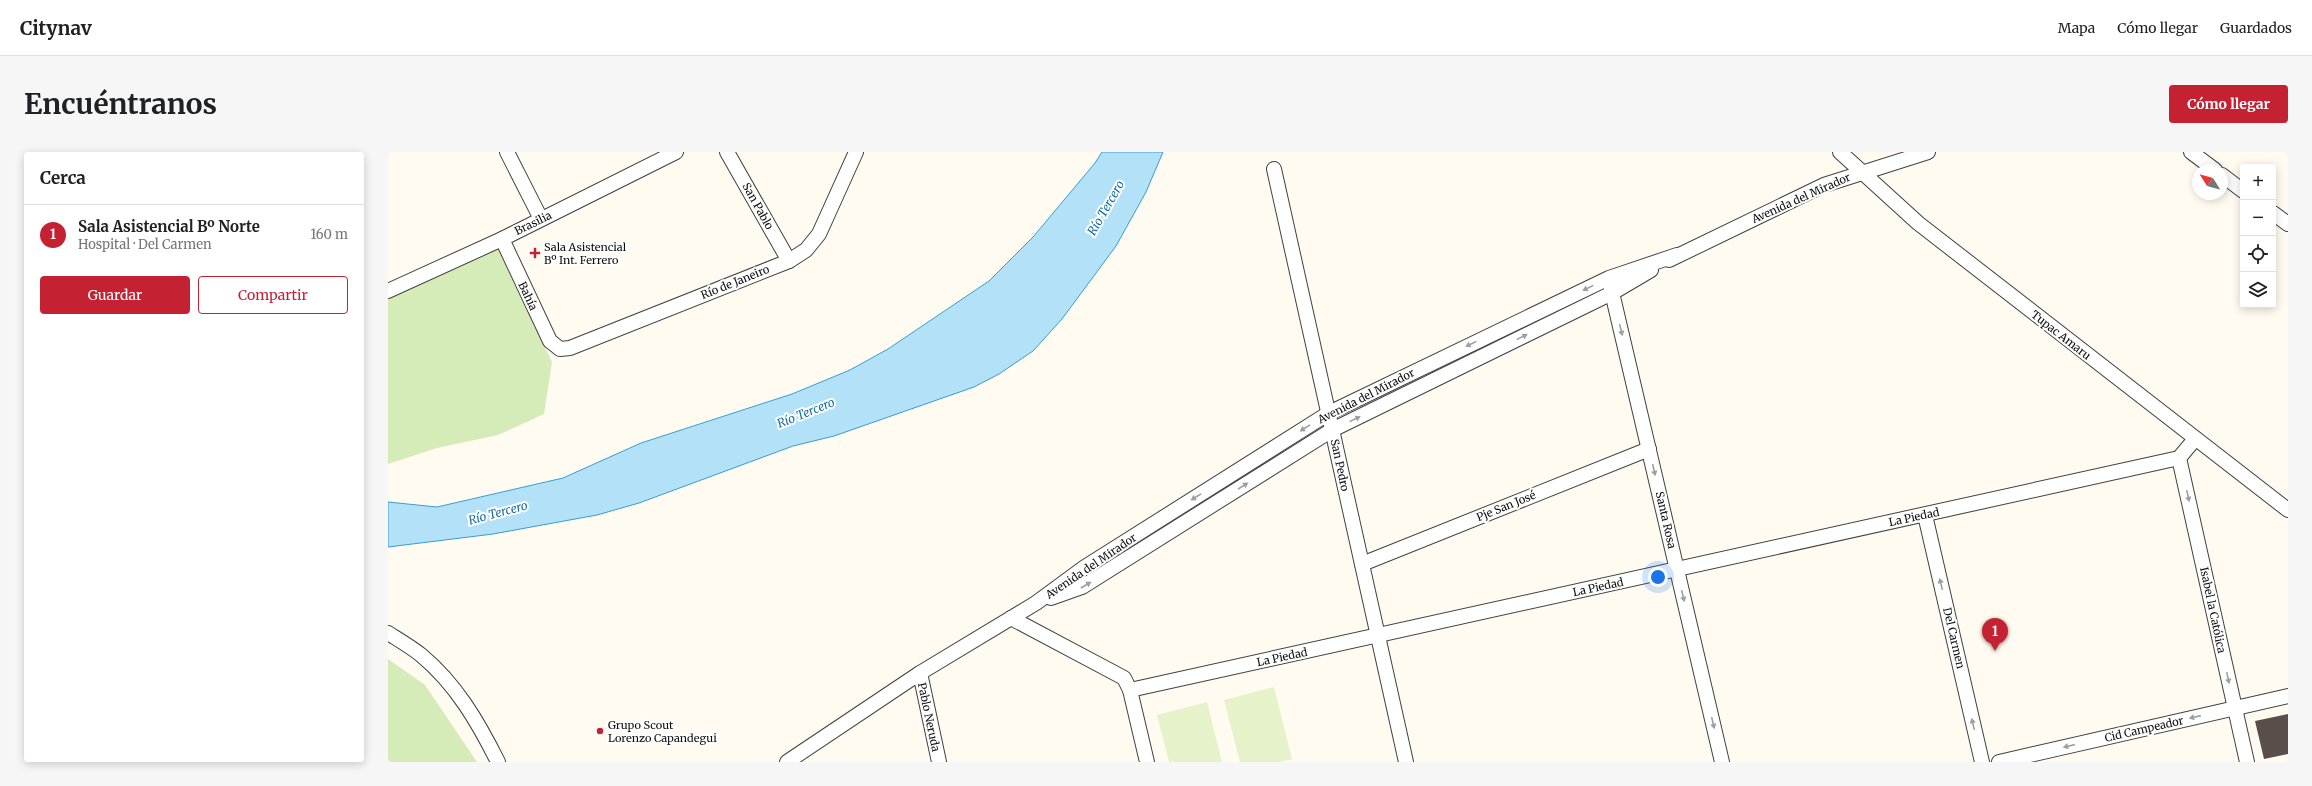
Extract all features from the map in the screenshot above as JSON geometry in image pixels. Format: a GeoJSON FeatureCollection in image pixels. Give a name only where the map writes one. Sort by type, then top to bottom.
{"type":"FeatureCollection","features":[{"type":"Feature","properties":{"kind":"street"},"geometry":{"type":"LineString","coordinates":[[507,152],[540,219]]}},
{"type":"Feature","properties":{"kind":"street","name":"Brasilia"},"geometry":{"type":"LineString","coordinates":[[388,291],[502,239],[676,152]]}},
{"type":"Feature","properties":{"kind":"street","name":"San Pablo"},"geometry":{"type":"LineString","coordinates":[[727,152],[788,261]]}},
{"type":"Feature","properties":{"kind":"street","name":"Río de Janeiro"},"geometry":{"type":"LineString","coordinates":[[560,349],[570,348],[788,261],[806,250],[819,234],[856,152]]}},
{"type":"Feature","properties":{"kind":"street","name":"Tupac Amaru"},"geometry":{"type":"LineString","coordinates":[[1840,152],[1918,223],[2288,510]]}},
{"type":"Feature","properties":{"kind":"street","name":"Avenida del Mirador"},"geometry":{"type":"LineString","coordinates":[[1036,603],[1082,587],[1332,430],[1612,293],[1677,255],[1824,185],[1861,172],[1928,152]]}},
{"type":"Feature","properties":{"kind":"street"},"geometry":{"type":"LineString","coordinates":[[2191,152],[2207,164]]}},
{"type":"Feature","properties":{"kind":"street","name":"San Pedro"},"geometry":{"type":"LineString","coordinates":[[1274,169],[1406,762]]}},
{"type":"Feature","properties":{"kind":"street"},"geometry":{"type":"LineString","coordinates":[[2228,179],[2240,188]]}},
{"type":"Feature","properties":{"kind":"street"},"geometry":{"type":"LineString","coordinates":[[2276,215],[2288,224]]}},
{"type":"Feature","properties":{"kind":"street","name":"Bahía"},"geometry":{"type":"LineString","coordinates":[[502,239],[550,342],[560,349]]}},
{"type":"Feature","properties":{"kind":"street","name":"Avenida del Mirador"},"geometry":{"type":"LineString","coordinates":[[787,762],[920,673],[1036,603],[1085,567],[1329,413],[1609,278],[1677,255]]}},
{"type":"Feature","properties":{"kind":"street","name":"Santa Rosa"},"geometry":{"type":"LineString","coordinates":[[1609,278],[1722,762]]}},
{"type":"Feature","properties":{"kind":"street"},"geometry":{"type":"LineString","coordinates":[[2180,458],[2195,439]]}},
{"type":"Feature","properties":{"kind":"street","name":"Pje San José"},"geometry":{"type":"LineString","coordinates":[[1362,564],[1649,449]]}},
{"type":"Feature","properties":{"kind":"street","name":"La Piedad"},"geometry":{"type":"LineString","coordinates":[[1130,690],[2180,458]]}},
{"type":"Feature","properties":{"kind":"street","name":"Isabel la Católica"},"geometry":{"type":"LineString","coordinates":[[2180,458],[2247,762]]}},
{"type":"Feature","properties":{"kind":"street","name":"Del Carmen"},"geometry":{"type":"LineString","coordinates":[[1925,515],[1982,762]]}},
{"type":"Feature","properties":{"kind":"street"},"geometry":{"type":"LineString","coordinates":[[1011,618],[1124,678],[1130,690],[1147,762]]}},
{"type":"Feature","properties":{"kind":"street"},"geometry":{"type":"LineString","coordinates":[[388,633],[420,654],[442,674],[461,697],[482,729],[498,762]]}},
{"type":"Feature","properties":{"kind":"street","name":"Pablo Neruda"},"geometry":{"type":"LineString","coordinates":[[920,673],[939,762]]}},
{"type":"Feature","properties":{"kind":"street","name":"Cid Campeador"},"geometry":{"type":"LineString","coordinates":[[1999,762],[2288,696]]}},
{"type":"Feature","properties":{"kind":"green space"},"geometry":{"type":"Polygon","coordinates":[[[498,247],[552,362],[544,414],[498,435],[437,448],[388,464],[388,297],[498,247]]]}},
{"type":"Feature","properties":{"kind":"green space"},"geometry":{"type":"Polygon","coordinates":[[[388,659],[425,685],[477,762],[388,762],[388,659]]]}},
{"type":"Feature","properties":{"kind":"green space"},"geometry":{"type":"Polygon","coordinates":[[[1274,687],[1292,759],[1280,762],[1240,762],[1224,700],[1274,687]]]}},
{"type":"Feature","properties":{"kind":"green space"},"geometry":{"type":"Polygon","coordinates":[[[1207,702],[1222,762],[1169,762],[1157,715],[1207,702]]]}},
{"type":"Feature","properties":{"kind":"water","name":"Río Tercero"},"geometry":{"type":"Polygon","coordinates":[[[1102,152],[1163,152],[1146,192],[1116,246],[1062,319],[1033,351],[999,374],[974,387],[834,436],[793,446],[639,503],[597,515],[493,534],[388,547],[388,502],[437,507],[563,478],[641,443],[792,394],[850,370],[888,349],[989,281],[1033,237],[1095,163],[1102,152]]]}},
{"type":"Feature","properties":{"kind":"building"},"geometry":{"type":"Polygon","coordinates":[[[2288,714],[2288,754],[2264,759],[2255,721],[2288,714]]]}},
{"type":"Feature","properties":{"kind":"place","name":"Sala Asistencial Bº Int. Ferrero"},"geometry":{"type":"Point","coordinates":[535,253]}},
{"type":"Feature","properties":{"kind":"place","name":"Sala Asistencial Bº Norte"},"geometry":{"type":"Point","coordinates":[1995,651]}},
{"type":"Feature","properties":{"kind":"place","name":"Grupo Scout Lorenzo Capandegui"},"geometry":{"type":"Point","coordinates":[600,731]}}]}
